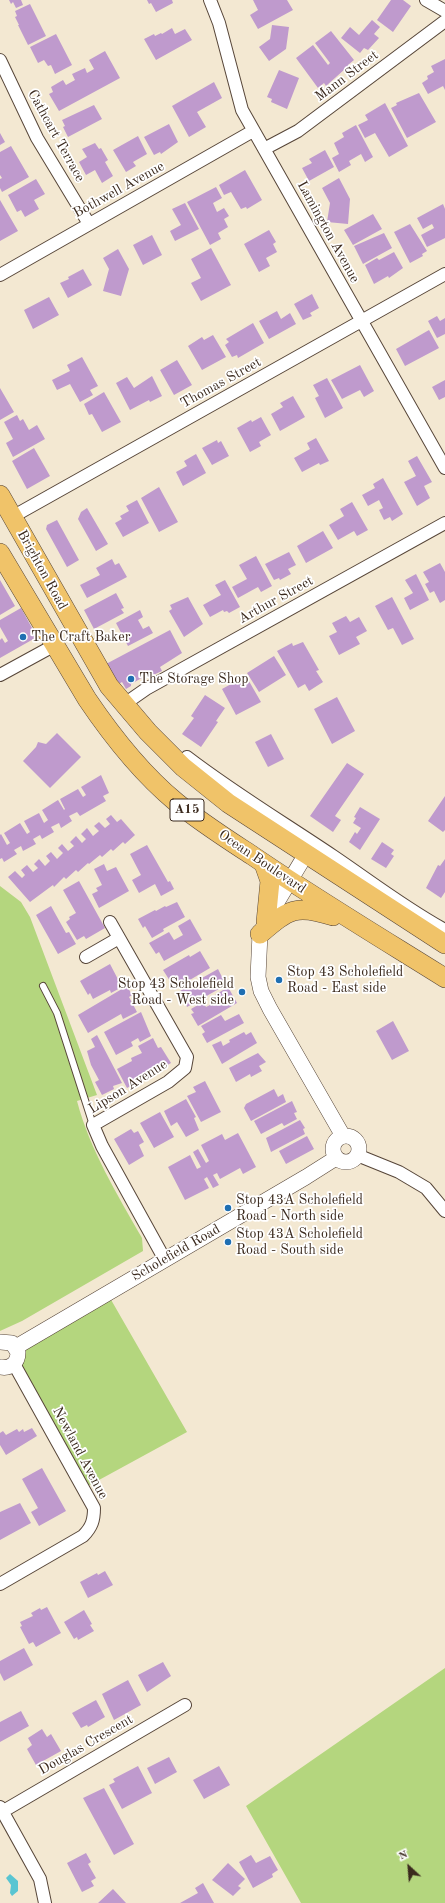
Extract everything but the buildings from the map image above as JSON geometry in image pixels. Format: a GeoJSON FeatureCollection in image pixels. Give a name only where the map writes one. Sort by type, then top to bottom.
{"type":"FeatureCollection","features":[{"type":"Feature","properties":{"kind":"main road","name":"Brighton Road"},"geometry":{"type":"LineString","coordinates":[[0,496],[88,653],[123,705]]}},
{"type":"Feature","properties":{"kind":"main road","name":"Brighton Road"},"geometry":{"type":"LineString","coordinates":[[0,553],[87,700],[101,720]]}},
{"type":"Feature","properties":{"kind":"main road","name":"A15"},"geometry":{"type":"LineString","coordinates":[[123,705],[170,754],[199,781],[306,854],[445,944]]}},
{"type":"Feature","properties":{"kind":"main road","name":"Ocean Boulevard"},"geometry":{"type":"LineString","coordinates":[[101,720],[123,748],[175,801],[289,881],[445,978]]}},
{"type":"Feature","properties":{"kind":"main road"},"geometry":{"type":"LineString","coordinates":[[263,928],[270,881],[264,864]]}},
{"type":"Feature","properties":{"kind":"main road"},"geometry":{"type":"LineString","coordinates":[[263,928],[281,916],[295,911],[310,909],[358,923]]}},
{"type":"Feature","properties":{"kind":"street","name":"Lamington Avenue"},"geometry":{"type":"LineString","coordinates":[[210,0],[218,23],[242,110],[445,468]]}},
{"type":"Feature","properties":{"kind":"street"},"geometry":{"type":"LineString","coordinates":[[426,0],[445,11]]}},
{"type":"Feature","properties":{"kind":"street","name":"Mann Street"},"geometry":{"type":"LineString","coordinates":[[264,149],[298,131],[445,21]]}},
{"type":"Feature","properties":{"kind":"street","name":"Cathcart Terrace"},"geometry":{"type":"LineString","coordinates":[[0,60],[37,138],[89,224]]}},
{"type":"Feature","properties":{"kind":"street","name":"Bothwell Avenue"},"geometry":{"type":"LineString","coordinates":[[0,275],[253,131]]}},
{"type":"Feature","properties":{"kind":"street","name":"Thomas Street"},"geometry":{"type":"LineString","coordinates":[[12,517],[445,274]]}},
{"type":"Feature","properties":{"kind":"street","name":"Arthur Street"},"geometry":{"type":"LineString","coordinates":[[123,705],[146,689],[445,523]]}},
{"type":"Feature","properties":{"kind":"street"},"geometry":{"type":"LineString","coordinates":[[0,675],[55,645]]}},
{"type":"Feature","properties":{"kind":"street"},"geometry":{"type":"LineString","coordinates":[[187,757],[226,786],[333,856],[426,920],[445,930]]}},
{"type":"Feature","properties":{"kind":"street"},"geometry":{"type":"LineString","coordinates":[[306,854],[263,928],[258,977],[261,991],[343,1136]]}},
{"type":"Feature","properties":{"kind":"street","name":"Lipson Avenue"},"geometry":{"type":"LineString","coordinates":[[110,922],[188,1057],[185,1068],[168,1082],[93,1125],[102,1146],[165,1260]]}},
{"type":"Feature","properties":{"kind":"street"},"geometry":{"type":"LineString","coordinates":[[86,957],[119,938]]}},
{"type":"Feature","properties":{"kind":"street"},"geometry":{"type":"LineString","coordinates":[[343,1136],[348,1136],[357,1142],[359,1151],[354,1159],[344,1162],[336,1158],[332,1147],[334,1142],[343,1136]]}},
{"type":"Feature","properties":{"kind":"street"},"geometry":{"type":"LineString","coordinates":[[357,1155],[399,1172],[426,1188],[445,1211]]}},
{"type":"Feature","properties":{"kind":"street","name":"Scholefield Road"},"geometry":{"type":"LineString","coordinates":[[16,1347],[336,1158]]}},
{"type":"Feature","properties":{"kind":"street"},"geometry":{"type":"LineString","coordinates":[[0,1342],[8,1341],[16,1347],[18,1356],[7,1365]]}},
{"type":"Feature","properties":{"kind":"street","name":"Newland Avenue"},"geometry":{"type":"LineString","coordinates":[[0,1584],[83,1536],[91,1528],[94,1514],[94,1508],[7,1365]]}},
{"type":"Feature","properties":{"kind":"street","name":"Douglas Crescent"},"geometry":{"type":"LineString","coordinates":[[1,1810],[185,1705]]}},
{"type":"Feature","properties":{"kind":"street"},"geometry":{"type":"LineString","coordinates":[[1,1810],[40,1879],[45,1903]]}},
{"type":"Feature","properties":{"kind":"lane"},"geometry":{"type":"LineString","coordinates":[[43,986],[57,1013],[93,1125]]}},
{"type":"Feature","properties":{"kind":"green space"},"geometry":{"type":"Polygon","coordinates":[[[0,886],[21,902],[30,917],[97,1095],[77,1101],[82,1119],[105,1171],[142,1238],[143,1251],[22,1321],[0,1331],[0,886]]]}},
{"type":"Feature","properties":{"kind":"green space"},"geometry":{"type":"Polygon","coordinates":[[[110,1298],[187,1432],[88,1486],[19,1363],[21,1349],[110,1298]]]}},
{"type":"Feature","properties":{"kind":"green space"},"geometry":{"type":"Polygon","coordinates":[[[445,1668],[445,1903],[301,1903],[246,1806],[445,1668]]]}},
{"type":"Feature","properties":{"kind":"water"},"geometry":{"type":"Polygon","coordinates":[[[10,1874],[18,1881],[18,1891],[12,1896],[10,1893],[11,1885],[6,1878],[10,1874]]]}},
{"type":"Feature","properties":{"kind":"place","name":"The Craft Baker"},"geometry":{"type":"Point","coordinates":[23,637]}},
{"type":"Feature","properties":{"kind":"place","name":"The Storage Shop"},"geometry":{"type":"Point","coordinates":[131,679]}},
{"type":"Feature","properties":{"kind":"place","name":"Stop 43 Scholefield Road - East side"},"geometry":{"type":"Point","coordinates":[279,980]}},
{"type":"Feature","properties":{"kind":"place","name":"Stop 43 Scholefield Road - West side"},"geometry":{"type":"Point","coordinates":[242,992]}},
{"type":"Feature","properties":{"kind":"place","name":"Stop 43A Scholefield Road - North side"},"geometry":{"type":"Point","coordinates":[228,1208]}},
{"type":"Feature","properties":{"kind":"place","name":"Stop 43A Scholefield Road - South side"},"geometry":{"type":"Point","coordinates":[228,1242]}}]}
